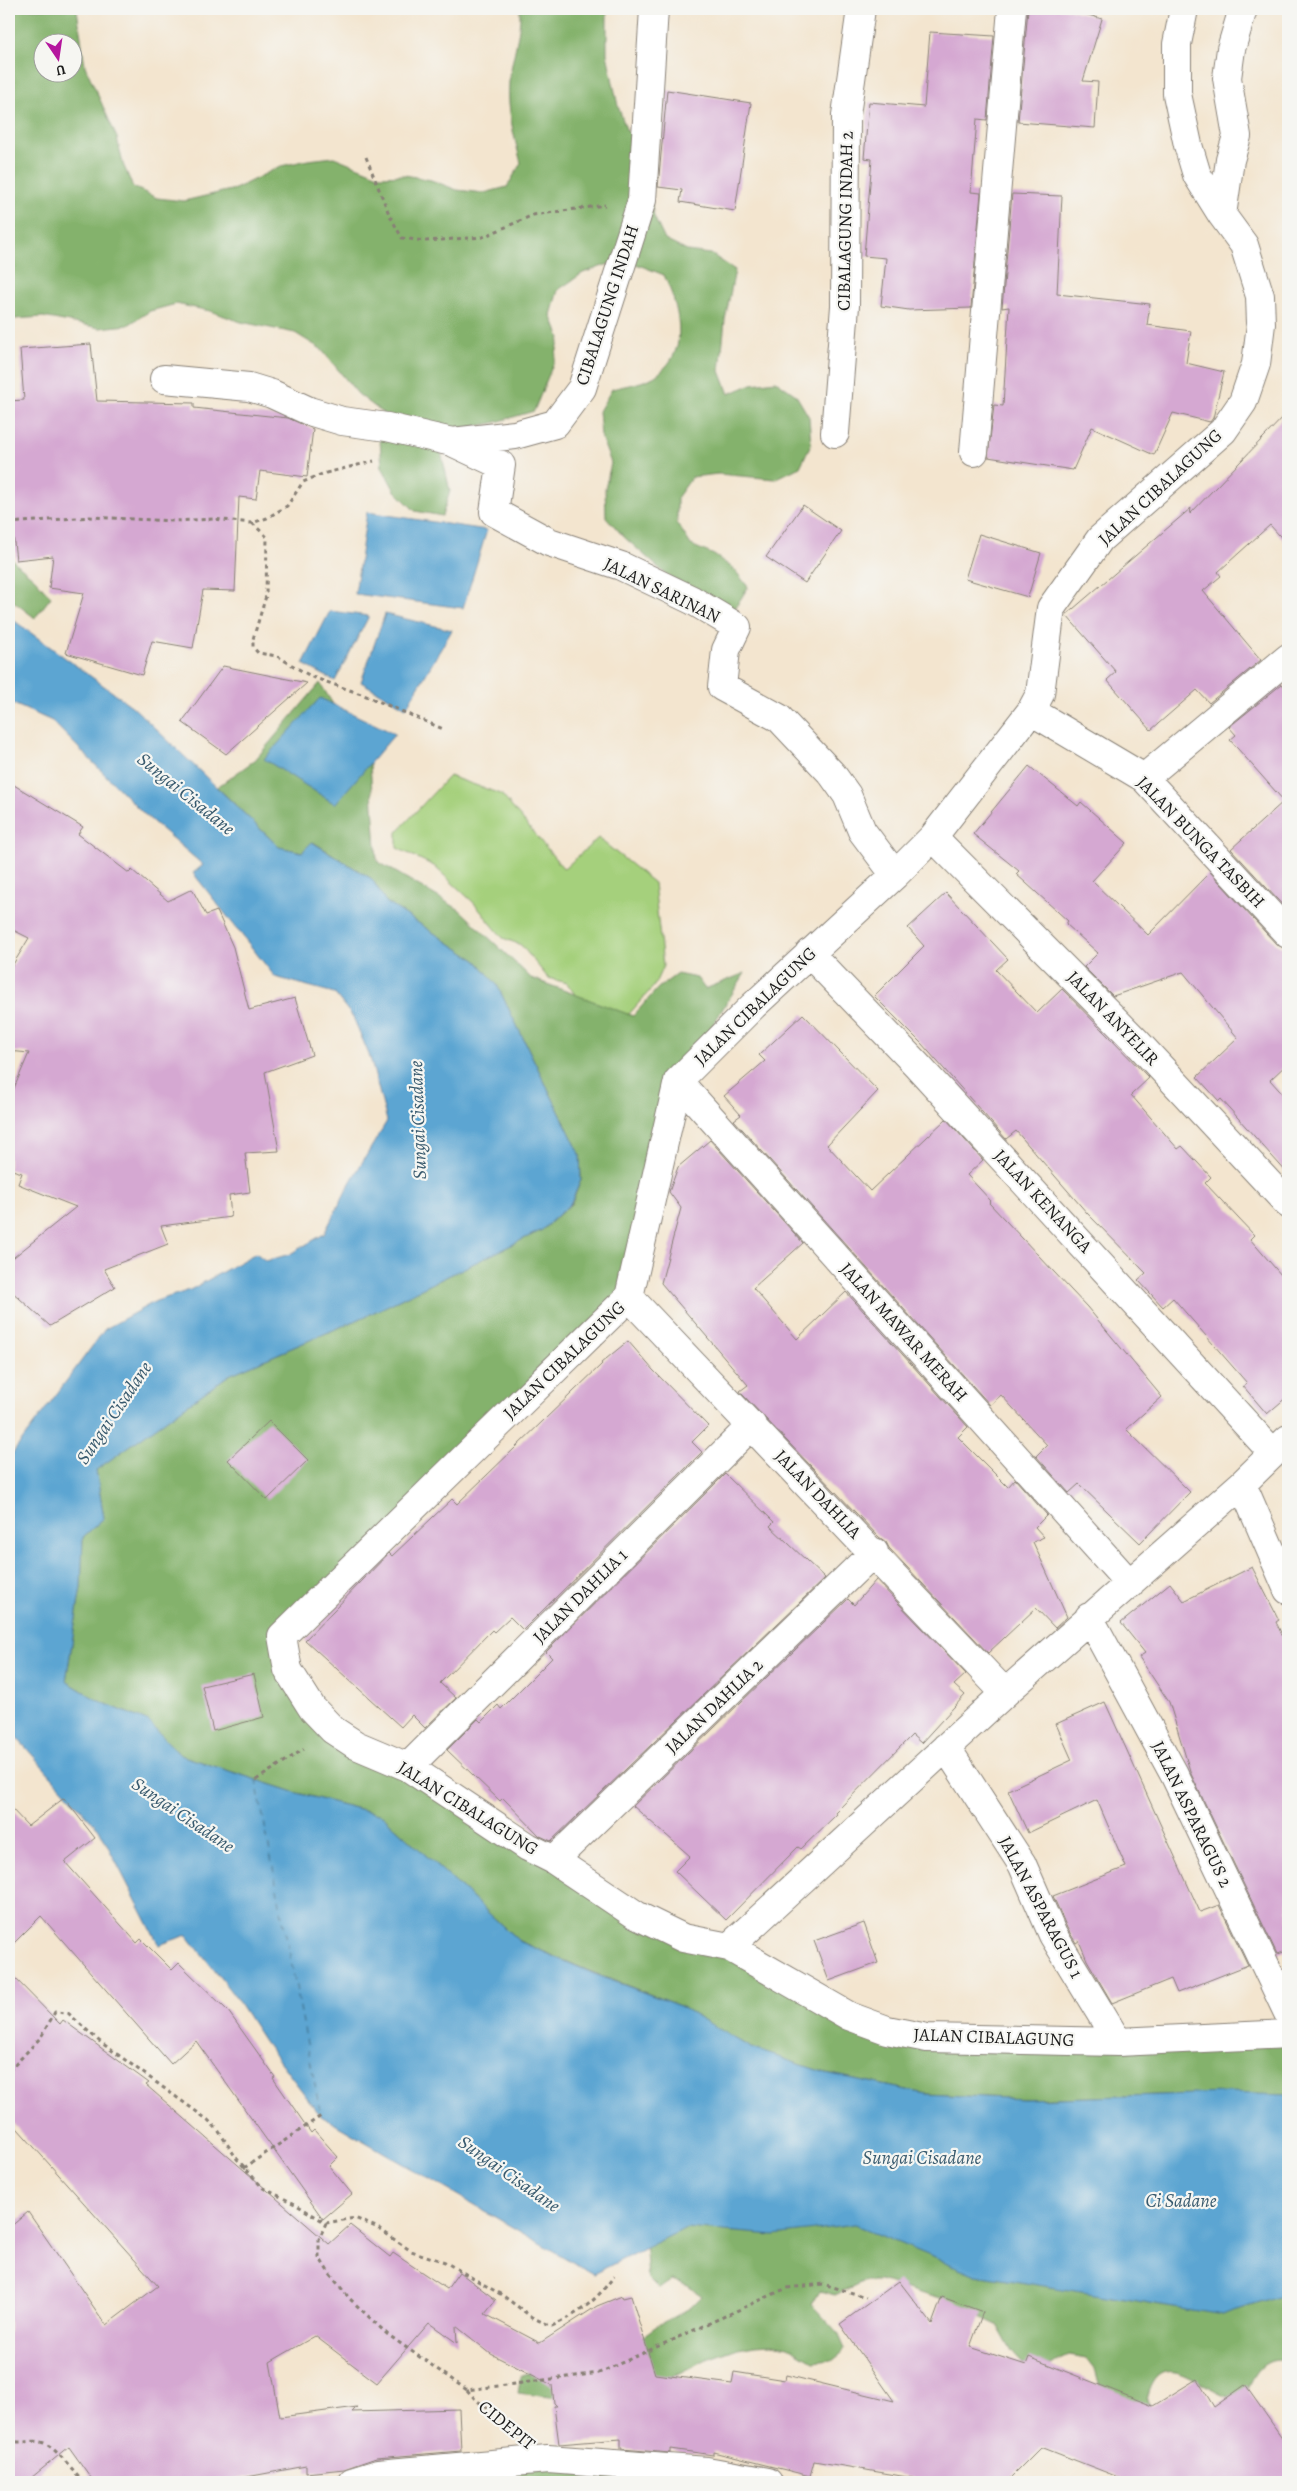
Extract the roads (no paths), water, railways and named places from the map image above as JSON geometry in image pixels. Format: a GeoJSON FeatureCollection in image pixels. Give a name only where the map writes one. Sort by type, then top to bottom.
{"type":"FeatureCollection","features":[{"type":"Feature","properties":{"kind":"street","name":"CIBALAGUNG INDAH"},"geometry":{"type":"LineString","coordinates":[[164,378],[249,387],[272,394],[309,411],[342,421],[387,427],[438,439],[515,435],[555,424],[582,388],[642,200],[654,9]]}},
{"type":"Feature","properties":{"kind":"street","name":"CIBALAGUNG INDAH 2"},"geometry":{"type":"LineString","coordinates":[[835,433],[845,306],[846,115],[861,9]]}},
{"type":"Feature","properties":{"kind":"street"},"geometry":{"type":"LineString","coordinates":[[974,452],[1012,9]]}},
{"type":"Feature","properties":{"kind":"street","name":"JALAN CIBALAGUNG"},"geometry":{"type":"LineString","coordinates":[[1184,9],[1177,44],[1177,94],[1188,145],[1197,175],[1222,215],[1244,245],[1260,296],[1261,324],[1256,364],[1243,402],[1223,431],[1100,539],[1052,608],[1040,694],[1031,711],[933,838],[809,953],[678,1081],[629,1296],[282,1636],[288,1670],[312,1708],[333,1730],[356,1745],[408,1767],[528,1847],[554,1860],[636,1915],[683,1938],[729,1947],[849,2016],[886,2030],[927,2038],[1118,2042],[1288,2034]]}},
{"type":"Feature","properties":{"kind":"street"},"geometry":{"type":"LineString","coordinates":[[1222,215],[1230,160],[1237,136],[1226,78],[1231,49],[1243,9]]}},
{"type":"Feature","properties":{"kind":"street","name":"JALAN SARINAN"},"geometry":{"type":"LineString","coordinates":[[438,439],[501,465],[494,512],[549,542],[621,566],[692,600],[737,627],[726,650],[722,687],[779,718],[832,774],[847,795],[862,831],[895,875]]}},
{"type":"Feature","properties":{"kind":"street"},"geometry":{"type":"LineString","coordinates":[[1144,778],[1288,658]]}},
{"type":"Feature","properties":{"kind":"street","name":"JALAN BUNGA TASBIH"},"geometry":{"type":"LineString","coordinates":[[1031,711],[1144,778],[1288,934]]}},
{"type":"Feature","properties":{"kind":"street","name":"JALAN ANYELIR"},"geometry":{"type":"LineString","coordinates":[[933,838],[1135,1040],[1288,1204]]}},
{"type":"Feature","properties":{"kind":"street","name":"JALAN KENANGA"},"geometry":{"type":"LineString","coordinates":[[809,953],[1281,1446]]}},
{"type":"Feature","properties":{"kind":"street","name":"JALAN MAWAR MERAH"},"geometry":{"type":"LineString","coordinates":[[678,1081],[1130,1584]]}},
{"type":"Feature","properties":{"kind":"street","name":"JALAN DAHLIA"},"geometry":{"type":"LineString","coordinates":[[629,1296],[874,1552],[1005,1693]]}},
{"type":"Feature","properties":{"kind":"street","name":"JALAN DAHLIA 1"},"geometry":{"type":"LineString","coordinates":[[408,1767],[752,1426]]}},
{"type":"Feature","properties":{"kind":"street"},"geometry":{"type":"LineString","coordinates":[[729,1947],[1005,1693],[1242,1484],[1281,1446]]}},
{"type":"Feature","properties":{"kind":"street"},"geometry":{"type":"LineString","coordinates":[[1242,1484],[1288,1590]]}},
{"type":"Feature","properties":{"kind":"street","name":"JALAN DAHLIA 2"},"geometry":{"type":"LineString","coordinates":[[554,1860],[874,1552]]}},
{"type":"Feature","properties":{"kind":"street","name":"JALAN ASPARAGUS 2"},"geometry":{"type":"LineString","coordinates":[[1089,1617],[1174,1774],[1288,2013]]}},
{"type":"Feature","properties":{"kind":"street","name":"JALAN ASPARAGUS 1"},"geometry":{"type":"LineString","coordinates":[[946,1747],[1022,1864],[1053,1935],[1118,2042]]}},
{"type":"Feature","properties":{"kind":"street","name":"CIDEPIT"},"geometry":{"type":"LineString","coordinates":[[352,2482],[378,2474],[548,2459],[707,2471],[768,2482]]}},
{"type":"Feature","properties":{"kind":"water"},"geometry":{"type":"Polygon","coordinates":[[[367,512],[487,530],[463,608],[355,594],[367,512]]]}},
{"type":"Feature","properties":{"kind":"water"},"geometry":{"type":"Polygon","coordinates":[[[330,611],[369,616],[335,681],[303,664],[330,611]]]}},
{"type":"Feature","properties":{"kind":"water"},"geometry":{"type":"Polygon","coordinates":[[[385,614],[452,630],[406,708],[361,682],[385,614]]]}},
{"type":"Feature","properties":{"kind":"water","name":"Ci Sadane"},"geometry":{"type":"Polygon","coordinates":[[[9,617],[133,707],[279,847],[302,852],[312,842],[372,879],[386,902],[477,961],[497,985],[580,1154],[581,1180],[571,1203],[542,1230],[368,1315],[229,1375],[96,1470],[104,1518],[83,1537],[81,1587],[66,1681],[99,1701],[149,1722],[180,1755],[297,1793],[382,1815],[519,1941],[592,1973],[680,2006],[751,2048],[826,2073],[926,2094],[1024,2099],[1227,2093],[1288,2095],[1288,2294],[1223,2315],[976,2275],[855,2225],[774,2235],[686,2228],[593,2274],[321,2116],[264,2041],[236,1998],[187,1935],[159,1945],[99,1829],[9,1729],[9,1458],[105,1329],[156,1301],[190,1290],[256,1253],[266,1261],[290,1254],[324,1234],[351,1181],[387,1121],[370,1057],[353,1017],[334,993],[275,977],[193,873],[203,865],[144,814],[52,721],[9,702],[9,617]]]}},
{"type":"Feature","properties":{"kind":"water"},"geometry":{"type":"Polygon","coordinates":[[[320,698],[395,734],[335,804],[264,759],[320,698]]]}},
{"type":"Feature","properties":{"kind":"water label","name":"Sungai Cisadane"},"geometry":{"type":"Point","coordinates":[186,794]}},
{"type":"Feature","properties":{"kind":"water label","name":"Sungai Cisadane"},"geometry":{"type":"Point","coordinates":[418,1120]}},
{"type":"Feature","properties":{"kind":"water label","name":"Sungai Cisadane"},"geometry":{"type":"Point","coordinates":[114,1413]}},
{"type":"Feature","properties":{"kind":"water label","name":"Sungai Cisadane"},"geometry":{"type":"Point","coordinates":[183,1815]}},
{"type":"Feature","properties":{"kind":"water label","name":"Sungai Cisadane"},"geometry":{"type":"Point","coordinates":[922,2158]}},
{"type":"Feature","properties":{"kind":"water label","name":"Sungai Cisadane"},"geometry":{"type":"Point","coordinates":[509,2174]}}]}
